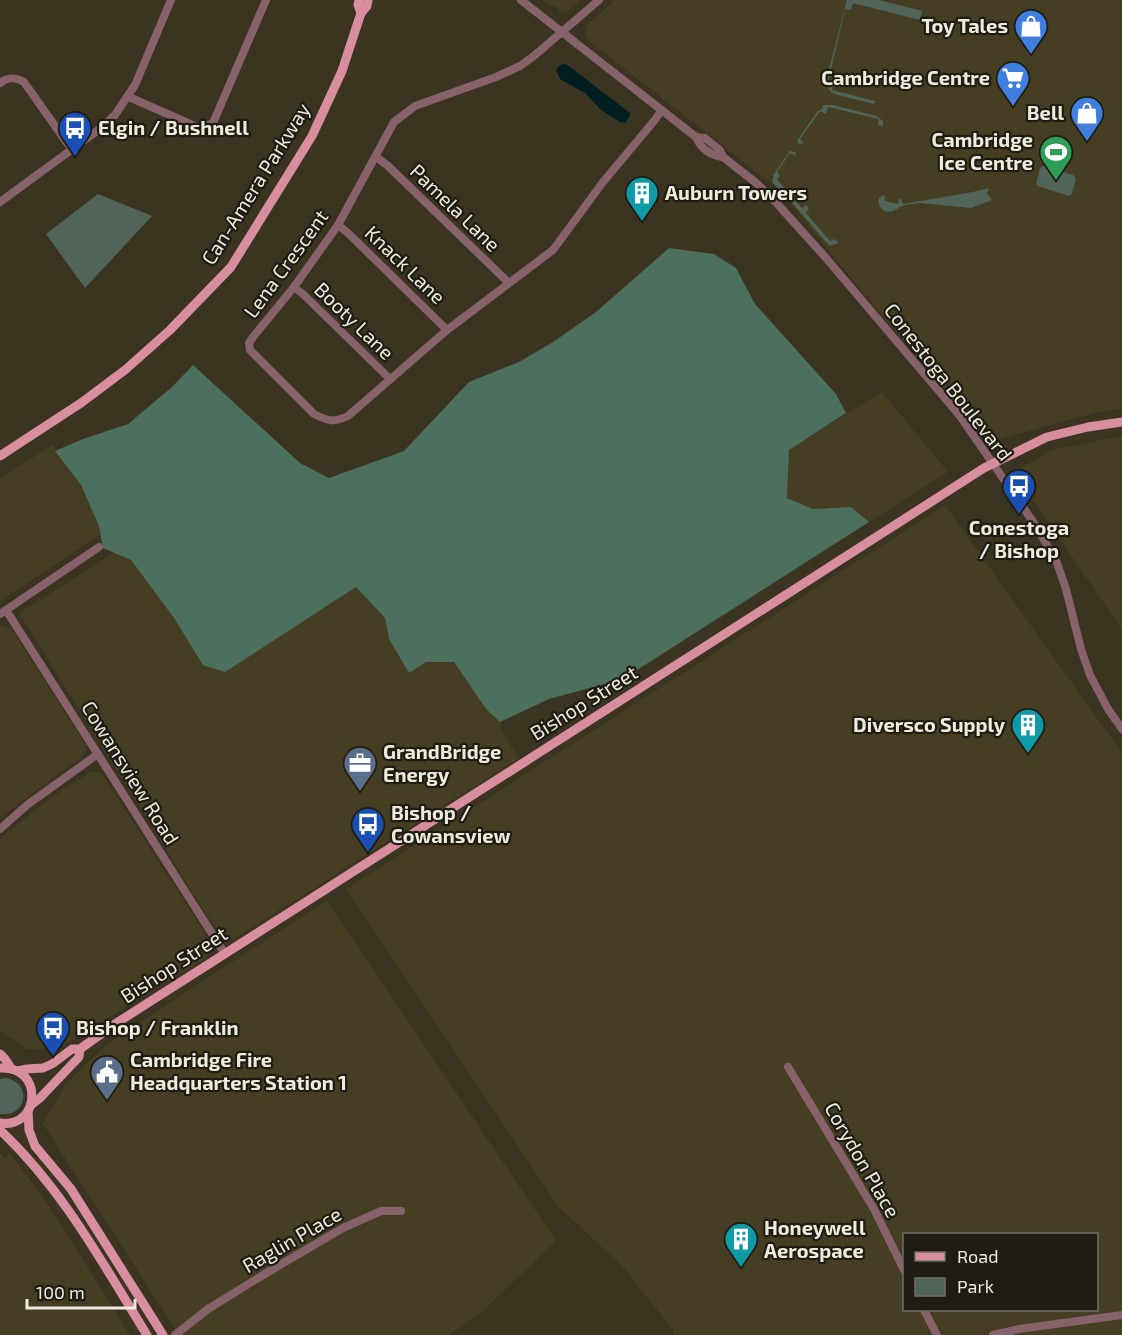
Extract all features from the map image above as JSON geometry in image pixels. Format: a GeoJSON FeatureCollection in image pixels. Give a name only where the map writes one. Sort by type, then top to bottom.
{"type":"FeatureCollection","features":[{"type":"Feature","properties":{"kind":"main road"},"geometry":{"type":"LineString","coordinates":[[358,0],[361,13]]}},
{"type":"Feature","properties":{"kind":"main road","name":"Can-Amera Parkway"},"geometry":{"type":"LineString","coordinates":[[0,456],[81,403],[125,370],[170,330],[231,267],[312,136],[342,71],[361,13],[367,6],[368,0]]}},
{"type":"Feature","properties":{"kind":"main road","name":"Bishop Street"},"geometry":{"type":"LineString","coordinates":[[0,1068],[14,1070],[46,1067],[72,1049],[80,1049],[115,1024],[993,464],[1047,436],[1122,422]]}},
{"type":"Feature","properties":{"kind":"main road","name":"Bishop Street"},"geometry":{"type":"LineString","coordinates":[[0,1123],[14,1122],[22,1118],[78,1057],[80,1049]]}},
{"type":"Feature","properties":{"kind":"main road"},"geometry":{"type":"LineString","coordinates":[[0,1054],[14,1070],[26,1077],[31,1086],[33,1095],[29,1130],[35,1146],[71,1189],[163,1335]]}},
{"type":"Feature","properties":{"kind":"main road"},"geometry":{"type":"LineString","coordinates":[[0,1130],[30,1160],[55,1190],[147,1335]]}},
{"type":"Feature","properties":{"kind":"street"},"geometry":{"type":"LineString","coordinates":[[0,202],[107,124],[129,97],[171,0]]}},
{"type":"Feature","properties":{"kind":"street"},"geometry":{"type":"LineString","coordinates":[[129,97],[197,127],[213,123],[266,0]]}},
{"type":"Feature","properties":{"kind":"street","name":"Conestoga Boulevard"},"geometry":{"type":"LineString","coordinates":[[521,0],[696,137],[705,138],[720,150],[723,157],[772,198],[960,416],[1038,529],[1057,563],[1090,675],[1108,709],[1122,729]]}},
{"type":"Feature","properties":{"kind":"street","name":"Lena Crescent"},"geometry":{"type":"LineString","coordinates":[[599,0],[535,56],[520,66],[415,106],[394,122],[338,225],[294,287],[253,337],[249,347],[314,414],[327,421],[348,416],[447,330],[553,250],[603,182],[662,110]]}},
{"type":"Feature","properties":{"kind":"street"},"geometry":{"type":"LineString","coordinates":[[0,83],[8,78],[24,82],[72,150]]}},
{"type":"Feature","properties":{"kind":"street","name":"Pamela Lane"},"geometry":{"type":"LineString","coordinates":[[376,157],[509,283]]}},
{"type":"Feature","properties":{"kind":"street","name":"Knack Lane"},"geometry":{"type":"LineString","coordinates":[[338,225],[447,330]]}},
{"type":"Feature","properties":{"kind":"street","name":"Booty Lane"},"geometry":{"type":"LineString","coordinates":[[294,287],[390,379]]}},
{"type":"Feature","properties":{"kind":"street","name":"Cowansview Road"},"geometry":{"type":"LineString","coordinates":[[99,547],[3,612],[98,754],[225,954]]}},
{"type":"Feature","properties":{"kind":"street"},"geometry":{"type":"LineString","coordinates":[[0,829],[27,805],[98,754]]}},
{"type":"Feature","properties":{"kind":"street","name":"Corydon Place"},"geometry":{"type":"LineString","coordinates":[[788,1067],[874,1209],[903,1268]]}},
{"type":"Feature","properties":{"kind":"street","name":"Raglin Place"},"geometry":{"type":"LineString","coordinates":[[175,1335],[215,1305],[343,1228],[381,1210],[402,1211]]}},
{"type":"Feature","properties":{"kind":"street"},"geometry":{"type":"LineString","coordinates":[[925,1311],[937,1335]]}},
{"type":"Feature","properties":{"kind":"street"},"geometry":{"type":"LineString","coordinates":[[993,1335],[1019,1329],[1122,1315]]}},
{"type":"Feature","properties":{"kind":"shaded area"},"geometry":{"type":"Polygon","coordinates":[[[542,0],[580,0],[569,10],[559,12],[559,9],[542,0]]]}},
{"type":"Feature","properties":{"kind":"shaded area"},"geometry":{"type":"Polygon","coordinates":[[[615,0],[1122,0],[1122,409],[1094,413],[989,442],[782,192],[588,40],[585,34],[586,26],[615,0]]]}},
{"type":"Feature","properties":{"kind":"shaded area"},"geometry":{"type":"Polygon","coordinates":[[[882,392],[948,472],[869,522],[851,507],[813,509],[787,498],[788,450],[882,392]]]}},
{"type":"Feature","properties":{"kind":"shaded area"},"geometry":{"type":"Polygon","coordinates":[[[1122,436],[1122,630],[1014,472],[1052,450],[1122,436]]]}},
{"type":"Feature","properties":{"kind":"shaded area"},"geometry":{"type":"Polygon","coordinates":[[[54,444],[56,451],[81,485],[99,526],[100,535],[0,601],[0,479],[54,444]]]}},
{"type":"Feature","properties":{"kind":"shaded area"},"geometry":{"type":"Polygon","coordinates":[[[945,505],[1122,753],[1122,1335],[674,1335],[673,1330],[623,1267],[557,1205],[346,889],[945,505]]]}},
{"type":"Feature","properties":{"kind":"shaded area"},"geometry":{"type":"Polygon","coordinates":[[[114,553],[131,560],[174,618],[203,665],[225,671],[356,587],[385,618],[389,639],[409,673],[426,662],[454,662],[486,709],[500,722],[502,732],[519,758],[234,939],[218,933],[19,613],[114,553]]]}},
{"type":"Feature","properties":{"kind":"shaded area"},"geometry":{"type":"Polygon","coordinates":[[[0,625],[11,629],[86,745],[85,754],[0,818],[0,625]]]}},
{"type":"Feature","properties":{"kind":"shaded area"},"geometry":{"type":"Polygon","coordinates":[[[92,771],[102,774],[211,943],[211,948],[206,958],[51,1053],[48,1049],[27,1049],[0,1029],[0,838],[52,797],[92,771]]]}},
{"type":"Feature","properties":{"kind":"shaded area"},"geometry":{"type":"Polygon","coordinates":[[[327,900],[556,1241],[480,1314],[449,1335],[179,1335],[43,1124],[65,1085],[107,1044],[327,900]]]}},
{"type":"Feature","properties":{"kind":"shaded area"},"geometry":{"type":"Polygon","coordinates":[[[0,1153],[5,1158],[10,1153],[42,1196],[130,1335],[0,1335],[0,1153]]]}},
{"type":"Feature","properties":{"kind":"green space"},"geometry":{"type":"Polygon","coordinates":[[[847,0],[879,0],[922,11],[920,20],[853,3],[851,10],[845,9],[828,83],[833,85],[832,90],[875,101],[874,104],[834,94],[827,85],[826,81],[847,0]]]}},
{"type":"Feature","properties":{"kind":"green space"},"geometry":{"type":"Polygon","coordinates":[[[825,105],[876,116],[883,121],[883,126],[878,125],[879,119],[828,107],[826,114],[820,111],[800,139],[804,143],[799,144],[797,141],[817,112],[825,105]]]}},
{"type":"Feature","properties":{"kind":"green space"},"geometry":{"type":"Polygon","coordinates":[[[790,151],[795,152],[796,156],[790,153],[777,172],[780,176],[777,179],[802,208],[806,205],[809,208],[806,213],[830,241],[835,239],[838,243],[830,246],[772,182],[774,174],[790,151]]]}},
{"type":"Feature","properties":{"kind":"green space","name":"Cambridge Ice Centre"},"geometry":{"type":"Polygon","coordinates":[[[1043,166],[1073,175],[1076,178],[1072,194],[1069,196],[1038,186],[1036,184],[1040,168],[1043,166]]]}},
{"type":"Feature","properties":{"kind":"green space"},"geometry":{"type":"Polygon","coordinates":[[[989,188],[987,193],[992,200],[971,208],[920,203],[904,205],[887,212],[881,208],[879,202],[879,198],[884,195],[885,201],[898,204],[901,199],[903,204],[989,188]]]}},
{"type":"Feature","properties":{"kind":"green space"},"geometry":{"type":"Polygon","coordinates":[[[98,194],[152,216],[85,288],[46,234],[98,194]]]}},
{"type":"Feature","properties":{"kind":"green space"},"geometry":{"type":"Polygon","coordinates":[[[669,248],[714,254],[736,268],[755,304],[836,394],[846,413],[789,450],[787,498],[813,509],[851,507],[869,522],[623,679],[549,699],[500,722],[486,709],[454,662],[426,662],[409,673],[389,639],[385,618],[356,587],[225,672],[203,665],[174,618],[131,560],[103,548],[99,526],[81,485],[55,451],[128,424],[172,387],[193,365],[300,463],[329,478],[404,451],[469,382],[519,362],[553,342],[596,312],[669,248]]]}},
{"type":"Feature","properties":{"kind":"green space"},"geometry":{"type":"Polygon","coordinates":[[[5,1078],[20,1086],[23,1099],[16,1111],[0,1114],[0,1079],[5,1078]]]}},
{"type":"Feature","properties":{"kind":"water"},"geometry":{"type":"Polygon","coordinates":[[[566,64],[630,113],[625,123],[601,110],[585,93],[560,79],[556,70],[560,65],[566,64]]]}},
{"type":"Feature","properties":{"kind":"place","name":"Toy Tales"},"geometry":{"type":"Point","coordinates":[1031,55]}},
{"type":"Feature","properties":{"kind":"place","name":"Cambridge Centre"},"geometry":{"type":"Point","coordinates":[1013,107]}},
{"type":"Feature","properties":{"kind":"place","name":"Bell"},"geometry":{"type":"Point","coordinates":[1087,142]}},
{"type":"Feature","properties":{"kind":"place","name":"Elgin / Bushnell"},"geometry":{"type":"Point","coordinates":[75,157]}},
{"type":"Feature","properties":{"kind":"place","name":"Cambridge Ice Centre"},"geometry":{"type":"Point","coordinates":[1056,181]}},
{"type":"Feature","properties":{"kind":"place","name":"Auburn Towers"},"geometry":{"type":"Point","coordinates":[642,222]}},
{"type":"Feature","properties":{"kind":"place","name":"Conestoga / Bishop"},"geometry":{"type":"Point","coordinates":[1019,515]}},
{"type":"Feature","properties":{"kind":"place","name":"Diversco Supply"},"geometry":{"type":"Point","coordinates":[1028,754]}},
{"type":"Feature","properties":{"kind":"place","name":"GrandBridge Energy"},"geometry":{"type":"Point","coordinates":[360,792]}},
{"type":"Feature","properties":{"kind":"place","name":"Bishop / Cowansview"},"geometry":{"type":"Point","coordinates":[368,853]}},
{"type":"Feature","properties":{"kind":"place","name":"Bishop / Franklin"},"geometry":{"type":"Point","coordinates":[53,1057]}},
{"type":"Feature","properties":{"kind":"place","name":"Cambridge Fire Headquarters Station 1"},"geometry":{"type":"Point","coordinates":[107,1101]}},
{"type":"Feature","properties":{"kind":"place","name":"Honeywell Aerospace"},"geometry":{"type":"Point","coordinates":[741,1268]}}]}
